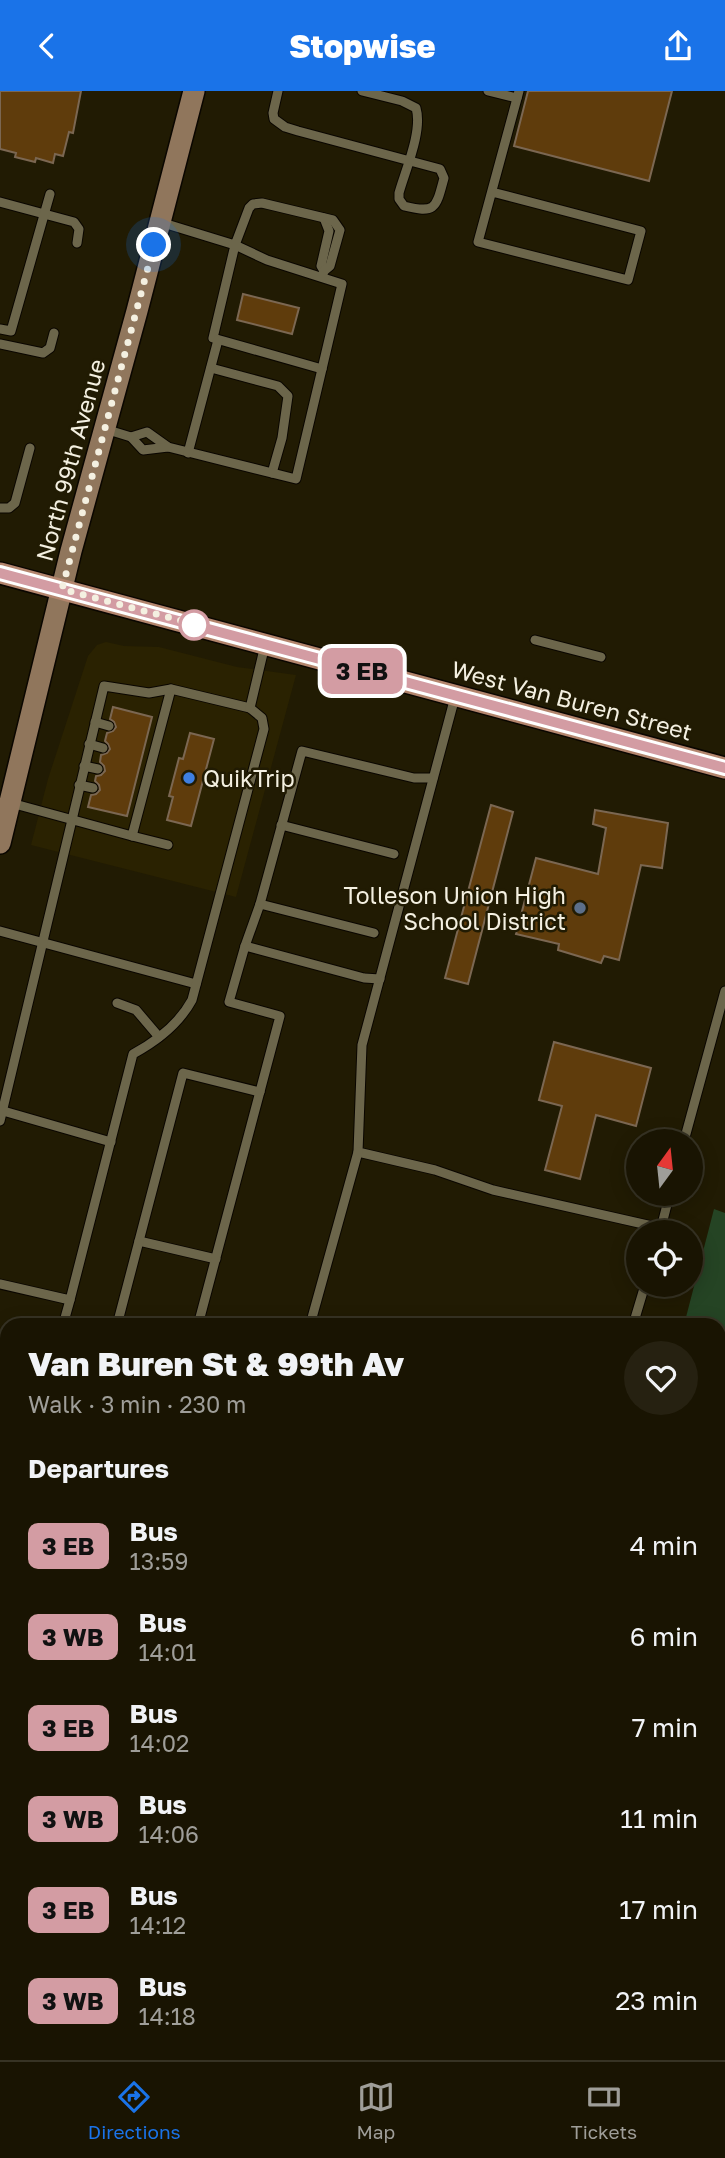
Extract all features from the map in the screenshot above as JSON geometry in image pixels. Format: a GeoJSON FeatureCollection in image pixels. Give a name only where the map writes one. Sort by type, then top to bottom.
{"type":"FeatureCollection","features":[{"type":"Feature","properties":{"kind":"main road","name":"North 99th Avenue"},"geometry":{"type":"LineString","coordinates":[[0,843],[62,589],[194,91]]}},
{"type":"Feature","properties":{"kind":"main road","name":"West Van Buren Street"},"geometry":{"type":"LineString","coordinates":[[0,573],[725,768]]}},
{"type":"Feature","properties":{"kind":"lane"},"geometry":{"type":"LineString","coordinates":[[278,91],[274,119],[285,127],[408,160],[440,169],[444,178],[438,203],[433,208],[427,211],[400,203],[399,193],[408,160],[418,121],[416,109],[402,101],[362,91]]}},
{"type":"Feature","properties":{"kind":"lane"},"geometry":{"type":"LineString","coordinates":[[490,91],[518,95],[478,242],[628,280],[641,231],[492,192]]}},
{"type":"Feature","properties":{"kind":"lane"},"geometry":{"type":"LineString","coordinates":[[50,194],[11,331],[4,345],[43,353],[50,348],[54,333]]}},
{"type":"Feature","properties":{"kind":"lane"},"geometry":{"type":"LineString","coordinates":[[0,202],[74,222],[79,229],[77,243]]}},
{"type":"Feature","properties":{"kind":"lane"},"geometry":{"type":"LineString","coordinates":[[322,369],[213,338],[235,245],[253,204],[262,203],[333,219],[340,230],[330,266],[323,274]]}},
{"type":"Feature","properties":{"kind":"lane"},"geometry":{"type":"LineString","coordinates":[[131,437],[147,432],[168,447],[296,479],[342,283],[323,274],[267,260],[235,245],[160,222]]}},
{"type":"Feature","properties":{"kind":"lane"},"geometry":{"type":"LineString","coordinates":[[0,329],[11,331]]}},
{"type":"Feature","properties":{"kind":"lane"},"geometry":{"type":"LineString","coordinates":[[188,453],[218,340]]}},
{"type":"Feature","properties":{"kind":"lane"},"geometry":{"type":"LineString","coordinates":[[211,368],[278,386],[288,396],[289,406],[272,473]]}},
{"type":"Feature","properties":{"kind":"lane"},"geometry":{"type":"LineString","coordinates":[[104,429],[131,437],[143,450],[168,447]]}},
{"type":"Feature","properties":{"kind":"lane"},"geometry":{"type":"LineString","coordinates":[[0,508],[9,508],[15,503],[30,448]]}},
{"type":"Feature","properties":{"kind":"lane"},"geometry":{"type":"LineString","coordinates":[[535,640],[601,657]]}},
{"type":"Feature","properties":{"kind":"lane"},"geometry":{"type":"LineString","coordinates":[[250,708],[265,644]]}},
{"type":"Feature","properties":{"kind":"lane"},"geometry":{"type":"LineString","coordinates":[[0,1121],[104,686],[149,693],[171,689],[250,708],[262,718],[264,729],[197,984],[183,1017],[133,1055],[65,1318]]}},
{"type":"Feature","properties":{"kind":"lane"},"geometry":{"type":"LineString","coordinates":[[132,836],[171,689]]}},
{"type":"Feature","properties":{"kind":"lane"},"geometry":{"type":"LineString","coordinates":[[312,1318],[358,1152],[362,1045],[455,697]]}},
{"type":"Feature","properties":{"kind":"lane"},"geometry":{"type":"LineString","coordinates":[[95,722],[109,726]]}},
{"type":"Feature","properties":{"kind":"lane"},"geometry":{"type":"LineString","coordinates":[[147,735],[158,738]]}},
{"type":"Feature","properties":{"kind":"lane"},"geometry":{"type":"LineString","coordinates":[[89,744],[103,748]]}},
{"type":"Feature","properties":{"kind":"lane"},"geometry":{"type":"LineString","coordinates":[[200,1318],[280,1016],[229,1002],[260,904],[302,751],[414,778],[433,778]]}},
{"type":"Feature","properties":{"kind":"lane"},"geometry":{"type":"LineString","coordinates":[[141,758],[152,761]]}},
{"type":"Feature","properties":{"kind":"lane"},"geometry":{"type":"LineString","coordinates":[[84,766],[98,769]]}},
{"type":"Feature","properties":{"kind":"lane"},"geometry":{"type":"LineString","coordinates":[[136,779],[146,782]]}},
{"type":"Feature","properties":{"kind":"lane"},"geometry":{"type":"LineString","coordinates":[[79,785],[93,788]]}},
{"type":"Feature","properties":{"kind":"lane"},"geometry":{"type":"LineString","coordinates":[[131,797],[142,800]]}},
{"type":"Feature","properties":{"kind":"lane"},"geometry":{"type":"LineString","coordinates":[[10,803],[168,845]]}},
{"type":"Feature","properties":{"kind":"lane"},"geometry":{"type":"LineString","coordinates":[[281,825],[394,854]]}},
{"type":"Feature","properties":{"kind":"lane"},"geometry":{"type":"LineString","coordinates":[[260,904],[374,933]]}},
{"type":"Feature","properties":{"kind":"lane"},"geometry":{"type":"LineString","coordinates":[[0,932],[197,984]]}},
{"type":"Feature","properties":{"kind":"lane"},"geometry":{"type":"LineString","coordinates":[[245,946],[364,978],[380,979]]}},
{"type":"Feature","properties":{"kind":"lane"},"geometry":{"type":"LineString","coordinates":[[687,1129],[725,991]]}},
{"type":"Feature","properties":{"kind":"lane"},"geometry":{"type":"LineString","coordinates":[[117,1003],[136,1010],[159,1037]]}},
{"type":"Feature","properties":{"kind":"lane"},"geometry":{"type":"LineString","coordinates":[[119,1318],[183,1073],[260,1092]]}},
{"type":"Feature","properties":{"kind":"lane"},"geometry":{"type":"LineString","coordinates":[[1,1110],[111,1142]]}},
{"type":"Feature","properties":{"kind":"lane"},"geometry":{"type":"LineString","coordinates":[[358,1152],[626,1222]]}},
{"type":"Feature","properties":{"kind":"lane"},"geometry":{"type":"LineString","coordinates":[[139,1241],[216,1259]]}},
{"type":"Feature","properties":{"kind":"lane"},"geometry":{"type":"LineString","coordinates":[[0,1284],[70,1300]]}},
{"type":"Feature","properties":{"kind":"lane"},"geometry":{"type":"LineString","coordinates":[[636,1318],[642,1297]]}},
{"type":"Feature","properties":{"kind":"shaded area"},"geometry":{"type":"Polygon","coordinates":[[[106,642],[124,646],[159,647],[237,667],[296,675],[236,897],[31,845],[48,779],[88,656],[97,645],[106,642]]]}},
{"type":"Feature","properties":{"kind":"green space"},"geometry":{"type":"Polygon","coordinates":[[[714,1209],[725,1213],[725,1318],[686,1318],[691,1297],[703,1297],[703,1252],[714,1209]]]}},
{"type":"Feature","properties":{"kind":"building"},"geometry":{"type":"Polygon","coordinates":[[[0,91],[81,91],[73,133],[69,132],[63,156],[55,154],[53,163],[36,158],[35,162],[15,157],[16,153],[0,149],[0,91]]]}},
{"type":"Feature","properties":{"kind":"building"},"geometry":{"type":"Polygon","coordinates":[[[528,91],[672,91],[649,181],[514,146],[528,91]]]}},
{"type":"Feature","properties":{"kind":"building"},"geometry":{"type":"Polygon","coordinates":[[[243,294],[299,308],[292,334],[237,320],[243,294]]]}},
{"type":"Feature","properties":{"kind":"building","name":"QuikTrip"},"geometry":{"type":"Polygon","coordinates":[[[113,707],[152,717],[127,816],[88,807],[91,795],[100,790],[95,781],[96,776],[105,771],[100,762],[101,755],[110,749],[105,741],[107,733],[116,727],[110,719],[113,707]]]}},
{"type":"Feature","properties":{"kind":"building","name":"QuikTrip"},"geometry":{"type":"Polygon","coordinates":[[[190,733],[214,739],[191,826],[167,820],[173,797],[169,796],[179,758],[183,759],[190,733]]]}},
{"type":"Feature","properties":{"kind":"building"},"geometry":{"type":"Polygon","coordinates":[[[491,805],[513,812],[468,984],[445,978],[491,805]]]}},
{"type":"Feature","properties":{"kind":"building","name":"Tolleson Union High School District"},"geometry":{"type":"Polygon","coordinates":[[[595,810],[668,823],[662,868],[641,865],[619,960],[604,956],[601,963],[558,950],[559,944],[516,934],[536,858],[598,874],[606,828],[593,824],[595,810]]]}},
{"type":"Feature","properties":{"kind":"building"},"geometry":{"type":"Polygon","coordinates":[[[554,1042],[651,1068],[636,1126],[596,1115],[580,1179],[545,1170],[562,1106],[539,1100],[554,1042]]]}},
{"type":"Feature","properties":{"kind":"bus line"},"geometry":{"type":"LineString","coordinates":[[0,573],[725,768]]}},
{"type":"Feature","properties":{"kind":"place","name":"QuikTrip"},"geometry":{"type":"Point","coordinates":[189,778]}},
{"type":"Feature","properties":{"kind":"place","name":"Tolleson Union High School District"},"geometry":{"type":"Point","coordinates":[580,908]}},
{"type":"Feature","properties":{"kind":"route"},"geometry":{"type":"LineString","coordinates":[[154,245],[62,589],[197,625],[194,625]]}}]}
